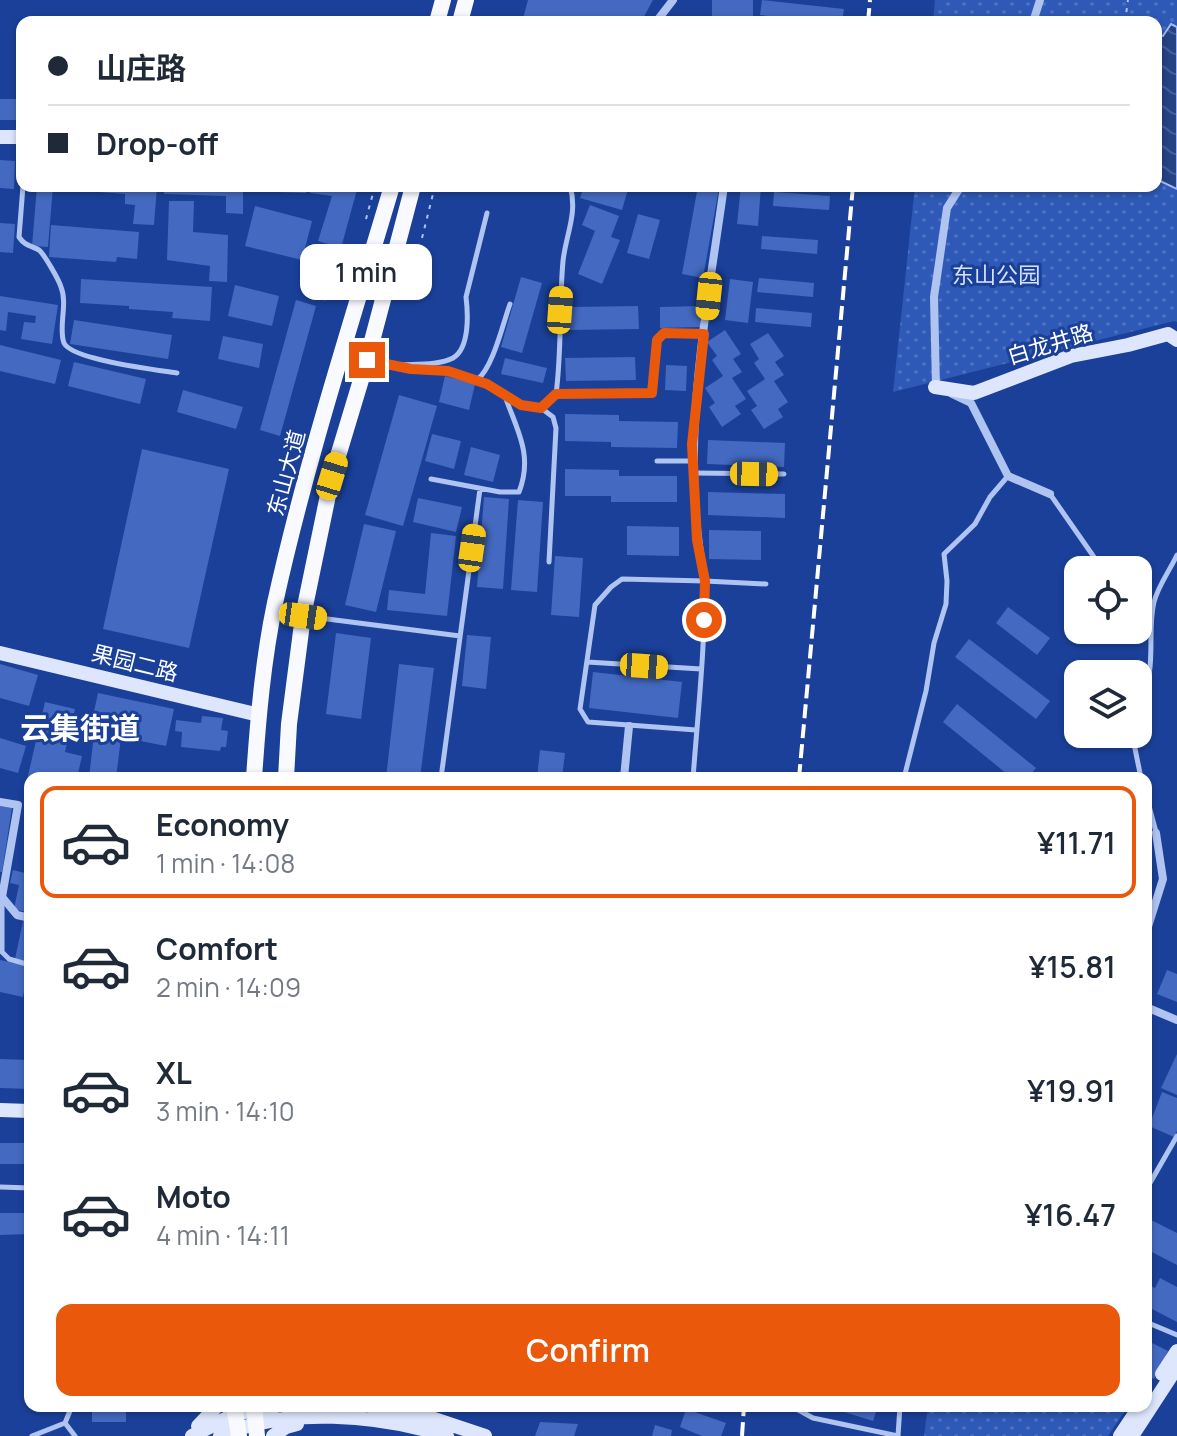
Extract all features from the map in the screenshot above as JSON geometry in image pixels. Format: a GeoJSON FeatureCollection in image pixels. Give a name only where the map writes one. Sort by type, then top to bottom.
{"type":"FeatureCollection","features":[{"type":"Feature","properties":{"kind":"main road","name":"东山大道"},"geometry":{"type":"LineString","coordinates":[[254,772],[259,715],[275,605],[307,475],[390,192]]}},
{"type":"Feature","properties":{"kind":"main road","name":"东山大道"},"geometry":{"type":"LineString","coordinates":[[286,772],[289,724],[303,616],[332,476],[367,360],[411,192]]}},
{"type":"Feature","properties":{"kind":"main road","name":"白龙井路"},"geometry":{"type":"LineString","coordinates":[[935,387],[974,393],[1071,356],[1168,334],[1177,340]]}},
{"type":"Feature","properties":{"kind":"main road","name":"果园二路"},"geometry":{"type":"LineString","coordinates":[[0,653],[259,715]]}},
{"type":"Feature","properties":{"kind":"main road"},"geometry":{"type":"LineString","coordinates":[[0,1110],[24,1111]]}},
{"type":"Feature","properties":{"kind":"main road"},"geometry":{"type":"LineString","coordinates":[[1152,1388],[1177,1351]]}},
{"type":"Feature","properties":{"kind":"main road"},"geometry":{"type":"LineString","coordinates":[[1152,1405],[1177,1367]]}},
{"type":"Feature","properties":{"kind":"main road"},"geometry":{"type":"LineString","coordinates":[[189,1436],[211,1412]]}},
{"type":"Feature","properties":{"kind":"main road"},"geometry":{"type":"LineString","coordinates":[[402,1412],[428,1417],[485,1436]]}},
{"type":"Feature","properties":{"kind":"main road"},"geometry":{"type":"LineString","coordinates":[[1120,1436],[1136,1412]]}},
{"type":"Feature","properties":{"kind":"main road"},"geometry":{"type":"LineString","coordinates":[[1132,1436],[1148,1412]]}},
{"type":"Feature","properties":{"kind":"main road"},"geometry":{"type":"LineString","coordinates":[[189,1436],[236,1421],[255,1419],[367,1418],[447,1436]]}},
{"type":"Feature","properties":{"kind":"main road"},"geometry":{"type":"LineString","coordinates":[[273,1436],[286,1427],[316,1419]]}},
{"type":"Feature","properties":{"kind":"main road"},"geometry":{"type":"LineString","coordinates":[[220,1436],[236,1421]]}},
{"type":"Feature","properties":{"kind":"street"},"geometry":{"type":"LineString","coordinates":[[661,16],[673,0]]}},
{"type":"Feature","properties":{"kind":"street"},"geometry":{"type":"LineString","coordinates":[[705,581],[697,540],[692,444],[723,192]]}},
{"type":"Feature","properties":{"kind":"street"},"geometry":{"type":"LineString","coordinates":[[957,192],[947,208],[934,297],[935,387],[971,403],[1008,476],[1050,494]]}},
{"type":"Feature","properties":{"kind":"street"},"geometry":{"type":"LineString","coordinates":[[625,772],[629,726]]}},
{"type":"Feature","properties":{"kind":"street"},"geometry":{"type":"LineString","coordinates":[[0,802],[18,805],[1,896],[17,915],[24,917]]}},
{"type":"Feature","properties":{"kind":"street"},"geometry":{"type":"LineString","coordinates":[[1152,914],[1163,879],[1156,833]]}},
{"type":"Feature","properties":{"kind":"street"},"geometry":{"type":"LineString","coordinates":[[1152,1010],[1177,1020]]}},
{"type":"Feature","properties":{"kind":"lane"},"geometry":{"type":"LineString","coordinates":[[23,192],[19,237],[25,245],[41,251],[60,284],[64,299],[63,341],[70,350],[95,358],[177,373]]}},
{"type":"Feature","properties":{"kind":"lane"},"geometry":{"type":"LineString","coordinates":[[556,394],[564,257],[573,219],[572,192]]}},
{"type":"Feature","properties":{"kind":"lane"},"geometry":{"type":"LineString","coordinates":[[396,366],[450,360],[457,355],[464,342],[466,297],[487,213]]}},
{"type":"Feature","properties":{"kind":"lane"},"geometry":{"type":"LineString","coordinates":[[477,381],[483,376],[510,304]]}},
{"type":"Feature","properties":{"kind":"lane"},"geometry":{"type":"LineString","coordinates":[[541,408],[556,394],[652,393],[657,340],[664,333],[704,334]]}},
{"type":"Feature","properties":{"kind":"lane"},"geometry":{"type":"LineString","coordinates":[[367,360],[448,371],[487,384],[506,398],[521,405],[541,408],[553,417],[556,428],[549,562]]}},
{"type":"Feature","properties":{"kind":"lane"},"geometry":{"type":"LineString","coordinates":[[431,479],[513,494],[519,492],[523,439],[506,398]]}},
{"type":"Feature","properties":{"kind":"lane"},"geometry":{"type":"LineString","coordinates":[[657,461],[693,461]]}},
{"type":"Feature","properties":{"kind":"lane"},"geometry":{"type":"LineString","coordinates":[[694,473],[784,474]]}},
{"type":"Feature","properties":{"kind":"lane"},"geometry":{"type":"LineString","coordinates":[[906,772],[926,691],[934,643],[946,604],[944,554],[975,524],[990,497],[1008,476]]}},
{"type":"Feature","properties":{"kind":"lane"},"geometry":{"type":"LineString","coordinates":[[442,772],[480,489]]}},
{"type":"Feature","properties":{"kind":"lane"},"geometry":{"type":"LineString","coordinates":[[1050,494],[1093,556]]}},
{"type":"Feature","properties":{"kind":"lane"},"geometry":{"type":"LineString","coordinates":[[1152,618],[1155,599],[1177,555]]}},
{"type":"Feature","properties":{"kind":"lane"},"geometry":{"type":"LineString","coordinates":[[696,730],[588,722],[580,709],[595,605],[622,579],[766,584]]}},
{"type":"Feature","properties":{"kind":"lane"},"geometry":{"type":"LineString","coordinates":[[693,772],[705,581]]}},
{"type":"Feature","properties":{"kind":"lane"},"geometry":{"type":"LineString","coordinates":[[303,616],[460,636]]}},
{"type":"Feature","properties":{"kind":"lane"},"geometry":{"type":"LineString","coordinates":[[587,662],[701,669]]}},
{"type":"Feature","properties":{"kind":"lane"},"geometry":{"type":"LineString","coordinates":[[1135,748],[1140,772]]}},
{"type":"Feature","properties":{"kind":"lane"},"geometry":{"type":"LineString","coordinates":[[1152,818],[1156,833]]}},
{"type":"Feature","properties":{"kind":"lane"},"geometry":{"type":"LineString","coordinates":[[1,896],[2,952],[9,959],[24,963]]}},
{"type":"Feature","properties":{"kind":"lane"},"geometry":{"type":"LineString","coordinates":[[1152,1180],[1177,1136]]}},
{"type":"Feature","properties":{"kind":"lane"},"geometry":{"type":"LineString","coordinates":[[0,1187],[24,1188]]}},
{"type":"Feature","properties":{"kind":"lane"},"geometry":{"type":"LineString","coordinates":[[1152,1325],[1177,1335]]}},
{"type":"Feature","properties":{"kind":"lane"},"geometry":{"type":"LineString","coordinates":[[32,1436],[65,1423],[70,1412]]}},
{"type":"Feature","properties":{"kind":"lane"},"geometry":{"type":"LineString","coordinates":[[802,1412],[813,1418],[898,1436],[900,1412]]}},
{"type":"Feature","properties":{"kind":"lane"},"geometry":{"type":"LineString","coordinates":[[65,1423],[75,1436]]}},
{"type":"Feature","properties":{"kind":"path"},"geometry":{"type":"LineString","coordinates":[[364,224],[373,192]]}},
{"type":"Feature","properties":{"kind":"path"},"geometry":{"type":"LineString","coordinates":[[422,238],[434,192]]}},
{"type":"Feature","properties":{"kind":"green space","name":"东山公园"},"geometry":{"type":"Polygon","coordinates":[[[935,0],[1177,0],[1177,322],[893,392],[914,192],[1162,192],[1162,16],[934,16],[935,0]]]}},
{"type":"Feature","properties":{"kind":"green space"},"geometry":{"type":"Polygon","coordinates":[[[927,1412],[1124,1412],[1108,1436],[924,1436],[927,1412]]]}},
{"type":"Feature","properties":{"kind":"water"},"geometry":{"type":"Polygon","coordinates":[[[1171,24],[1177,27],[1177,189],[1162,182],[1163,36],[1171,24]]]}},
{"type":"Feature","properties":{"kind":"building"},"geometry":{"type":"Polygon","coordinates":[[[528,0],[653,0],[644,16],[524,16],[528,0]]]}},
{"type":"Feature","properties":{"kind":"building"},"geometry":{"type":"Polygon","coordinates":[[[712,0],[753,0],[753,16],[712,16],[712,0]]]}},
{"type":"Feature","properties":{"kind":"building"},"geometry":{"type":"Polygon","coordinates":[[[762,0],[844,9],[843,16],[760,15],[762,0]]]}},
{"type":"Feature","properties":{"kind":"building"},"geometry":{"type":"Polygon","coordinates":[[[0,99],[16,99],[16,120],[0,120],[0,99]]]}},
{"type":"Feature","properties":{"kind":"building"},"geometry":{"type":"Polygon","coordinates":[[[0,160],[15,161],[14,189],[0,188],[0,160]]]}},
{"type":"Feature","properties":{"kind":"building"},"geometry":{"type":"Polygon","coordinates":[[[36,192],[53,192],[48,247],[32,246],[36,192]]]}},
{"type":"Feature","properties":{"kind":"building"},"geometry":{"type":"Polygon","coordinates":[[[99,192],[157,192],[154,225],[133,224],[135,205],[125,204],[125,194],[99,192]]]}},
{"type":"Feature","properties":{"kind":"building"},"geometry":{"type":"Polygon","coordinates":[[[243,192],[243,214],[226,213],[226,196],[164,194],[243,192]]]}},
{"type":"Feature","properties":{"kind":"building"},"geometry":{"type":"Polygon","coordinates":[[[356,192],[341,248],[318,241],[332,196],[310,193],[356,192]]]}},
{"type":"Feature","properties":{"kind":"building"},"geometry":{"type":"Polygon","coordinates":[[[582,192],[627,192],[622,210],[580,198],[582,192]]]}},
{"type":"Feature","properties":{"kind":"building"},"geometry":{"type":"Polygon","coordinates":[[[697,192],[718,192],[703,278],[682,274],[697,192]]]}},
{"type":"Feature","properties":{"kind":"building"},"geometry":{"type":"Polygon","coordinates":[[[740,192],[761,192],[758,226],[737,224],[740,192]]]}},
{"type":"Feature","properties":{"kind":"building"},"geometry":{"type":"Polygon","coordinates":[[[774,192],[830,196],[829,210],[773,206],[774,192]]]}},
{"type":"Feature","properties":{"kind":"building"},"geometry":{"type":"Polygon","coordinates":[[[169,201],[194,201],[193,232],[228,235],[227,282],[209,281],[210,266],[167,260],[169,201]]]}},
{"type":"Feature","properties":{"kind":"building"},"geometry":{"type":"Polygon","coordinates":[[[590,205],[619,216],[611,237],[620,240],[602,284],[578,274],[595,231],[582,225],[590,205]]]}},
{"type":"Feature","properties":{"kind":"building"},"geometry":{"type":"Polygon","coordinates":[[[255,206],[312,221],[302,260],[245,246],[255,206]]]}},
{"type":"Feature","properties":{"kind":"building"},"geometry":{"type":"Polygon","coordinates":[[[638,214],[660,220],[649,259],[627,253],[638,214]]]}},
{"type":"Feature","properties":{"kind":"building"},"geometry":{"type":"Polygon","coordinates":[[[0,223],[15,224],[13,253],[0,252],[0,223]]]}},
{"type":"Feature","properties":{"kind":"building"},"geometry":{"type":"Polygon","coordinates":[[[51,225],[139,232],[137,259],[117,257],[116,262],[49,257],[51,225]]]}},
{"type":"Feature","properties":{"kind":"building"},"geometry":{"type":"Polygon","coordinates":[[[762,236],[818,240],[817,254],[761,249],[762,236]]]}},
{"type":"Feature","properties":{"kind":"building"},"geometry":{"type":"Polygon","coordinates":[[[317,246],[340,253],[326,301],[303,294],[317,246]]]}},
{"type":"Feature","properties":{"kind":"building"},"geometry":{"type":"Polygon","coordinates":[[[521,277],[542,283],[522,353],[501,347],[521,277]]]}},
{"type":"Feature","properties":{"kind":"building"},"geometry":{"type":"Polygon","coordinates":[[[759,278],[814,283],[813,297],[757,292],[759,278]]]}},
{"type":"Feature","properties":{"kind":"building"},"geometry":{"type":"Polygon","coordinates":[[[81,279],[212,287],[210,321],[172,318],[173,312],[80,303],[81,279]]]}},
{"type":"Feature","properties":{"kind":"building"},"geometry":{"type":"Polygon","coordinates":[[[730,279],[753,282],[748,323],[725,320],[730,279]]]}},
{"type":"Feature","properties":{"kind":"building"},"geometry":{"type":"Polygon","coordinates":[[[235,285],[279,296],[272,326],[228,316],[235,285]]]}},
{"type":"Feature","properties":{"kind":"building"},"geometry":{"type":"Polygon","coordinates":[[[0,296],[58,305],[52,344],[21,339],[24,322],[35,323],[36,316],[8,312],[6,331],[0,330],[0,296]]]}},
{"type":"Feature","properties":{"kind":"building"},"geometry":{"type":"Polygon","coordinates":[[[296,300],[316,306],[280,436],[260,430],[296,300]]]}},
{"type":"Feature","properties":{"kind":"building"},"geometry":{"type":"Polygon","coordinates":[[[638,306],[639,329],[569,330],[568,307],[638,306]]]}},
{"type":"Feature","properties":{"kind":"building"},"geometry":{"type":"Polygon","coordinates":[[[700,306],[700,327],[660,328],[660,307],[700,306]]]}},
{"type":"Feature","properties":{"kind":"building"},"geometry":{"type":"Polygon","coordinates":[[[756,308],[812,313],[811,327],[755,322],[756,308]]]}},
{"type":"Feature","properties":{"kind":"building"},"geometry":{"type":"Polygon","coordinates":[[[74,320],[172,335],[168,359],[70,344],[74,320]]]}},
{"type":"Feature","properties":{"kind":"building"},"geometry":{"type":"Polygon","coordinates":[[[725,330],[741,354],[733,359],[742,372],[732,378],[746,399],[735,406],[741,414],[722,427],[709,407],[715,403],[705,388],[723,376],[712,360],[717,356],[707,342],[725,330]]]}},
{"type":"Feature","properties":{"kind":"building"},"geometry":{"type":"Polygon","coordinates":[[[768,333],[784,356],[775,362],[784,375],[774,381],[788,402],[778,409],[783,417],[764,429],[751,410],[757,406],[747,391],[765,379],[754,363],[759,359],[750,344],[768,333]]]}},
{"type":"Feature","properties":{"kind":"building"},"geometry":{"type":"Polygon","coordinates":[[[223,336],[263,344],[259,368],[218,359],[223,336]]]}},
{"type":"Feature","properties":{"kind":"building"},"geometry":{"type":"Polygon","coordinates":[[[0,345],[61,360],[55,384],[0,371],[0,345]]]}},
{"type":"Feature","properties":{"kind":"building"},"geometry":{"type":"Polygon","coordinates":[[[635,357],[636,380],[566,381],[565,358],[635,357]]]}},
{"type":"Feature","properties":{"kind":"building"},"geometry":{"type":"Polygon","coordinates":[[[505,358],[547,368],[543,383],[501,374],[505,358]]]}},
{"type":"Feature","properties":{"kind":"building"},"geometry":{"type":"Polygon","coordinates":[[[74,362],[146,379],[140,404],[68,386],[74,362]]]}},
{"type":"Feature","properties":{"kind":"building"},"geometry":{"type":"Polygon","coordinates":[[[666,365],[687,366],[686,391],[665,390],[666,365]]]}},
{"type":"Feature","properties":{"kind":"building"},"geometry":{"type":"Polygon","coordinates":[[[445,376],[475,384],[469,410],[439,402],[445,376]]]}},
{"type":"Feature","properties":{"kind":"building"},"geometry":{"type":"Polygon","coordinates":[[[183,390],[243,407],[236,429],[177,412],[183,390]]]}},
{"type":"Feature","properties":{"kind":"building"},"geometry":{"type":"Polygon","coordinates":[[[399,395],[437,406],[403,526],[365,515],[399,395]]]}},
{"type":"Feature","properties":{"kind":"building"},"geometry":{"type":"Polygon","coordinates":[[[565,414],[619,415],[619,421],[678,422],[677,448],[611,447],[611,442],[565,441],[565,414]]]}},
{"type":"Feature","properties":{"kind":"building"},"geometry":{"type":"Polygon","coordinates":[[[432,434],[461,441],[454,469],[425,461],[432,434]]]}},
{"type":"Feature","properties":{"kind":"building"},"geometry":{"type":"Polygon","coordinates":[[[708,440],[785,443],[784,467],[707,464],[708,440]]]}},
{"type":"Feature","properties":{"kind":"building"},"geometry":{"type":"Polygon","coordinates":[[[471,447],[500,455],[493,482],[464,475],[471,447]]]}},
{"type":"Feature","properties":{"kind":"building"},"geometry":{"type":"Polygon","coordinates":[[[142,449],[229,469],[189,648],[103,629],[142,449]]]}},
{"type":"Feature","properties":{"kind":"building"},"geometry":{"type":"Polygon","coordinates":[[[565,469],[619,470],[619,476],[677,476],[677,502],[611,502],[611,496],[565,496],[565,469]]]}},
{"type":"Feature","properties":{"kind":"building"},"geometry":{"type":"Polygon","coordinates":[[[708,492],[785,494],[785,518],[708,515],[708,492]]]}},
{"type":"Feature","properties":{"kind":"building"},"geometry":{"type":"Polygon","coordinates":[[[484,497],[509,499],[503,589],[477,587],[484,497]]]}},
{"type":"Feature","properties":{"kind":"building"},"geometry":{"type":"Polygon","coordinates":[[[418,498],[462,507],[456,532],[413,522],[418,498]]]}},
{"type":"Feature","properties":{"kind":"building"},"geometry":{"type":"Polygon","coordinates":[[[518,500],[543,502],[537,592],[511,590],[518,500]]]}},
{"type":"Feature","properties":{"kind":"building"},"geometry":{"type":"Polygon","coordinates":[[[364,524],[396,531],[376,612],[345,605],[364,524]]]}},
{"type":"Feature","properties":{"kind":"building"},"geometry":{"type":"Polygon","coordinates":[[[627,526],[679,527],[679,556],[627,555],[627,526]]]}},
{"type":"Feature","properties":{"kind":"building"},"geometry":{"type":"Polygon","coordinates":[[[709,530],[761,531],[761,560],[709,559],[709,530]]]}},
{"type":"Feature","properties":{"kind":"building"},"geometry":{"type":"Polygon","coordinates":[[[431,533],[456,536],[447,616],[387,610],[389,590],[425,594],[431,533]]]}},
{"type":"Feature","properties":{"kind":"building"},"geometry":{"type":"Polygon","coordinates":[[[555,556],[583,558],[579,617],[551,615],[555,556]]]}},
{"type":"Feature","properties":{"kind":"building"},"geometry":{"type":"Polygon","coordinates":[[[1008,607],[1050,638],[1037,655],[996,623],[1008,607]]]}},
{"type":"Feature","properties":{"kind":"building"},"geometry":{"type":"Polygon","coordinates":[[[336,633],[371,638],[361,719],[326,714],[336,633]]]}},
{"type":"Feature","properties":{"kind":"building"},"geometry":{"type":"Polygon","coordinates":[[[467,635],[491,637],[486,689],[462,686],[467,635]]]}},
{"type":"Feature","properties":{"kind":"building"},"geometry":{"type":"Polygon","coordinates":[[[969,639],[1050,701],[1036,719],[955,657],[969,639]]]}},
{"type":"Feature","properties":{"kind":"building"},"geometry":{"type":"Polygon","coordinates":[[[0,664],[38,675],[29,706],[0,698],[0,664]]]}},
{"type":"Feature","properties":{"kind":"building"},"geometry":{"type":"Polygon","coordinates":[[[399,664],[434,668],[421,772],[387,772],[399,664]]]}},
{"type":"Feature","properties":{"kind":"building"},"geometry":{"type":"Polygon","coordinates":[[[593,672],[682,682],[678,718],[589,708],[593,672]]]}},
{"type":"Feature","properties":{"kind":"building"},"geometry":{"type":"Polygon","coordinates":[[[98,693],[174,709],[166,746],[125,738],[128,723],[93,716],[98,693]]]}},
{"type":"Feature","properties":{"kind":"building"},"geometry":{"type":"Polygon","coordinates":[[[45,702],[75,709],[65,752],[82,756],[78,772],[29,772],[45,702]]]}},
{"type":"Feature","properties":{"kind":"building"},"geometry":{"type":"Polygon","coordinates":[[[957,704],[1036,768],[1033,772],[1005,772],[943,722],[957,704]]]}},
{"type":"Feature","properties":{"kind":"building"},"geometry":{"type":"Polygon","coordinates":[[[202,716],[223,718],[221,730],[228,731],[226,747],[221,747],[220,751],[181,747],[182,732],[175,731],[176,720],[201,723],[202,716]]]}},
{"type":"Feature","properties":{"kind":"building"},"geometry":{"type":"Polygon","coordinates":[[[94,734],[121,738],[117,772],[90,772],[94,734]]]}},
{"type":"Feature","properties":{"kind":"building"},"geometry":{"type":"Polygon","coordinates":[[[0,738],[26,746],[18,773],[0,768],[0,738]]]}},
{"type":"Feature","properties":{"kind":"building"},"geometry":{"type":"Polygon","coordinates":[[[540,750],[565,753],[563,772],[538,772],[540,750]]]}},
{"type":"Feature","properties":{"kind":"building"},"geometry":{"type":"Polygon","coordinates":[[[0,806],[12,808],[2,872],[0,872],[0,806]]]}},
{"type":"Feature","properties":{"kind":"building"},"geometry":{"type":"Polygon","coordinates":[[[13,870],[24,873],[24,912],[14,909],[19,885],[10,883],[13,870]]]}},
{"type":"Feature","properties":{"kind":"building"},"geometry":{"type":"Polygon","coordinates":[[[23,921],[24,961],[15,959],[23,921]]]}},
{"type":"Feature","properties":{"kind":"building"},"geometry":{"type":"Polygon","coordinates":[[[0,960],[24,965],[23,997],[0,992],[0,960]]]}},
{"type":"Feature","properties":{"kind":"building"},"geometry":{"type":"Polygon","coordinates":[[[1167,970],[1177,974],[1177,1002],[1157,994],[1167,970]]]}},
{"type":"Feature","properties":{"kind":"building"},"geometry":{"type":"Polygon","coordinates":[[[1177,1054],[1177,1095],[1161,1088],[1177,1054]]]}},
{"type":"Feature","properties":{"kind":"building"},"geometry":{"type":"Polygon","coordinates":[[[0,1059],[24,1060],[24,1089],[0,1088],[0,1059]]]}},
{"type":"Feature","properties":{"kind":"building"},"geometry":{"type":"Polygon","coordinates":[[[1162,1092],[1177,1098],[1177,1131],[1174,1137],[1152,1127],[1152,1118],[1162,1092]]]}},
{"type":"Feature","properties":{"kind":"building"},"geometry":{"type":"Polygon","coordinates":[[[0,1143],[24,1143],[24,1164],[0,1164],[0,1143]]]}},
{"type":"Feature","properties":{"kind":"building"},"geometry":{"type":"Polygon","coordinates":[[[0,1213],[24,1213],[24,1234],[0,1235],[0,1213]]]}},
{"type":"Feature","properties":{"kind":"building"},"geometry":{"type":"Polygon","coordinates":[[[1152,1220],[1177,1233],[1177,1265],[1152,1252],[1152,1220]]]}},
{"type":"Feature","properties":{"kind":"building"},"geometry":{"type":"Polygon","coordinates":[[[1160,1278],[1177,1287],[1177,1322],[1152,1309],[1152,1287],[1155,1288],[1160,1278]]]}},
{"type":"Feature","properties":{"kind":"building"},"geometry":{"type":"Polygon","coordinates":[[[1152,1343],[1168,1351],[1152,1378],[1152,1343]]]}},
{"type":"Feature","properties":{"kind":"building"},"geometry":{"type":"Polygon","coordinates":[[[92,1412],[126,1412],[126,1422],[92,1422],[92,1412]]]}},
{"type":"Feature","properties":{"kind":"building"},"geometry":{"type":"Polygon","coordinates":[[[685,1412],[695,1412],[726,1423],[721,1436],[702,1436],[680,1427],[685,1412]]]}},
{"type":"Feature","properties":{"kind":"building"},"geometry":{"type":"Polygon","coordinates":[[[844,1412],[876,1412],[873,1421],[844,1412]]]}},
{"type":"Feature","properties":{"kind":"building"},"geometry":{"type":"Polygon","coordinates":[[[540,1422],[578,1424],[574,1436],[535,1436],[540,1422]]]}},
{"type":"Feature","properties":{"kind":"building"},"geometry":{"type":"Polygon","coordinates":[[[655,1425],[672,1430],[671,1436],[652,1436],[655,1425]]]}},
{"type":"Feature","properties":{"kind":"railway"},"geometry":{"type":"LineString","coordinates":[[869,16],[870,0]]}},
{"type":"Feature","properties":{"kind":"railway"},"geometry":{"type":"LineString","coordinates":[[800,772],[852,192]]}},
{"type":"Feature","properties":{"kind":"railway"},"geometry":{"type":"LineString","coordinates":[[742,1436],[744,1412]]}},
{"type":"Feature","properties":{"kind":"district","name":"云集街道"},"geometry":{"type":"Point","coordinates":[80,729]}},
{"type":"Feature","properties":{"kind":"route"},"geometry":{"type":"LineString","coordinates":[[367,360],[411,369],[448,371],[487,384],[521,405],[541,408],[556,394],[652,393],[657,340],[664,333],[704,334],[692,444],[697,540],[705,581],[704,620]]}}]}
